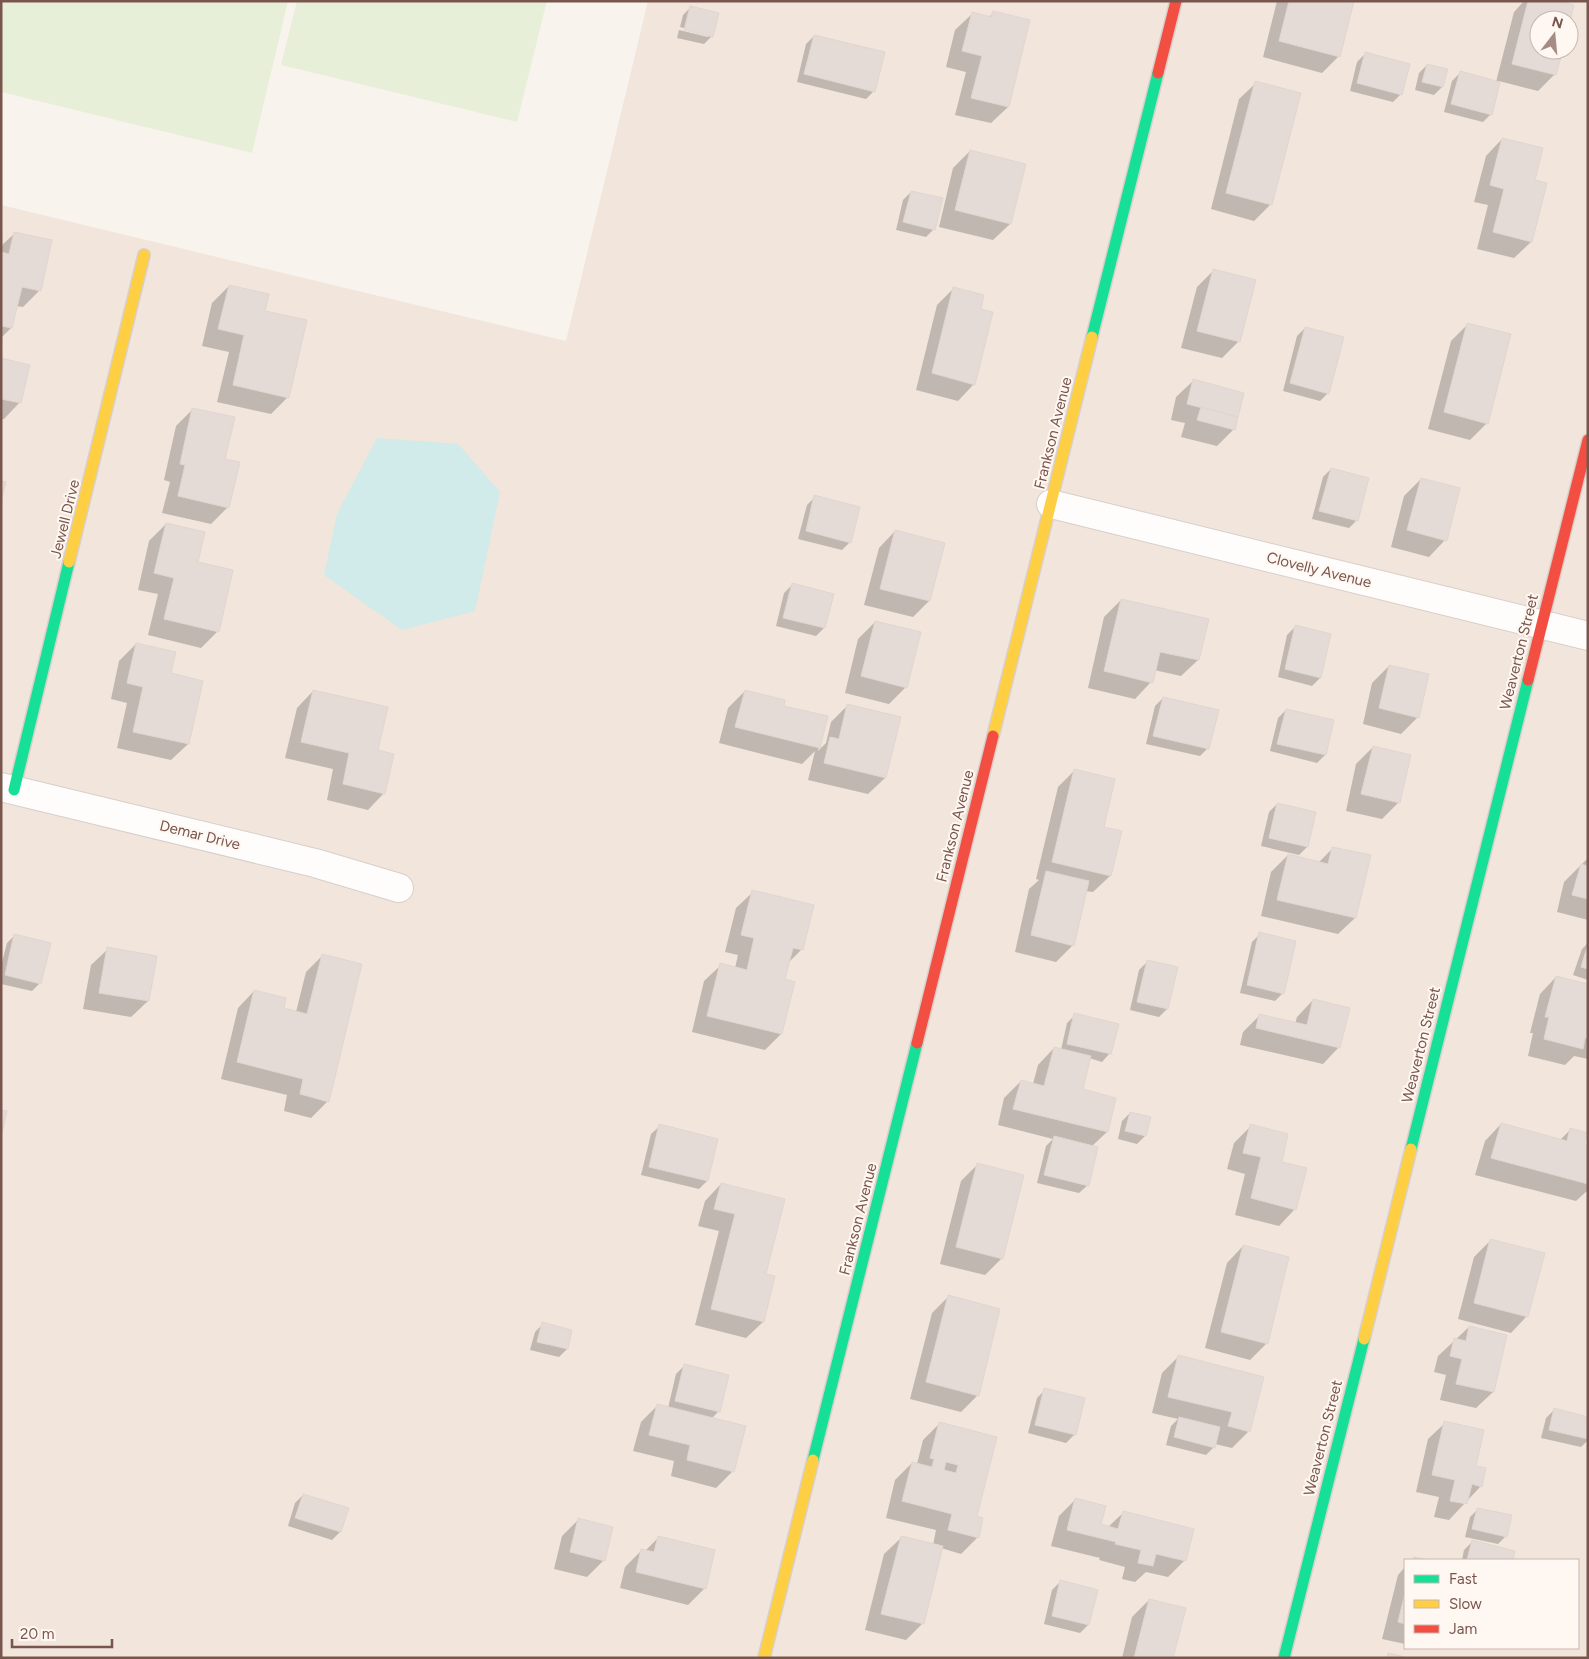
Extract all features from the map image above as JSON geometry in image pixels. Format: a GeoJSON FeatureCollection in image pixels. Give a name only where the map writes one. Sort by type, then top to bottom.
{"type":"FeatureCollection","features":[{"type":"Feature","properties":{"kind":"street","name":"Frankson Avenue"},"geometry":{"type":"LineString","coordinates":[[764,1658],[1176,1]]}},
{"type":"Feature","properties":{"kind":"street","name":"Jewell Drive"},"geometry":{"type":"LineString","coordinates":[[7,789],[144,255]]}},
{"type":"Feature","properties":{"kind":"street","name":"Weaverton Street"},"geometry":{"type":"LineString","coordinates":[[1284,1658],[1588,440]]}},
{"type":"Feature","properties":{"kind":"street","name":"Clovelly Avenue"},"geometry":{"type":"LineString","coordinates":[[1051,504],[1588,636]]}},
{"type":"Feature","properties":{"kind":"street","name":"Demar Drive"},"geometry":{"type":"LineString","coordinates":[[7,789],[315,863],[399,888]]}},
{"type":"Feature","properties":{"kind":"shaded area"},"geometry":{"type":"Polygon","coordinates":[[[648,1],[1588,1],[1588,1658],[1,1658],[1,205],[566,341],[648,1]]]}},
{"type":"Feature","properties":{"kind":"green space"},"geometry":{"type":"Polygon","coordinates":[[[1,1],[288,1],[252,153],[1,92],[1,1]]]}},
{"type":"Feature","properties":{"kind":"green space"},"geometry":{"type":"Polygon","coordinates":[[[297,1],[547,1],[517,122],[281,65],[297,1]]]}},
{"type":"Feature","properties":{"kind":"water"},"geometry":{"type":"Polygon","coordinates":[[[377,438],[458,444],[500,492],[475,611],[402,630],[324,575],[337,514],[377,438]]]}},
{"type":"Feature","properties":{"kind":"building"},"geometry":{"type":"Polygon","coordinates":[[[1289,1],[1354,1],[1340,57],[1279,41],[1289,1]]]}},
{"type":"Feature","properties":{"kind":"building"},"geometry":{"type":"Polygon","coordinates":[[[1528,1],[1559,1],[1574,5],[1573,10],[1529,10],[1529,60],[1560,60],[1556,75],[1512,64],[1528,1]]]}},
{"type":"Feature","properties":{"kind":"building"},"geometry":{"type":"Polygon","coordinates":[[[690,6],[719,13],[713,37],[684,30],[690,6]]]}},
{"type":"Feature","properties":{"kind":"building"},"geometry":{"type":"Polygon","coordinates":[[[993,11],[1030,20],[1009,107],[971,98],[982,56],[962,51],[972,12],[991,17],[993,11]]]}},
{"type":"Feature","properties":{"kind":"building"},"geometry":{"type":"Polygon","coordinates":[[[814,35],[885,52],[875,92],[804,74],[814,35]]]}},
{"type":"Feature","properties":{"kind":"building"},"geometry":{"type":"Polygon","coordinates":[[[1365,52],[1410,64],[1402,95],[1357,83],[1365,52]]]}},
{"type":"Feature","properties":{"kind":"building"},"geometry":{"type":"Polygon","coordinates":[[[1427,64],[1448,69],[1443,87],[1422,82],[1427,64]]]}},
{"type":"Feature","properties":{"kind":"building"},"geometry":{"type":"Polygon","coordinates":[[[1460,71],[1500,82],[1492,115],[1451,104],[1460,71]]]}},
{"type":"Feature","properties":{"kind":"building"},"geometry":{"type":"Polygon","coordinates":[[[1255,81],[1301,93],[1272,205],[1226,193],[1255,81]]]}},
{"type":"Feature","properties":{"kind":"building"},"geometry":{"type":"Polygon","coordinates":[[[1502,138],[1543,148],[1535,180],[1547,183],[1532,242],[1493,232],[1504,189],[1490,185],[1502,138]]]}},
{"type":"Feature","properties":{"kind":"building"},"geometry":{"type":"Polygon","coordinates":[[[970,150],[1026,164],[1011,224],[955,210],[970,150]]]}},
{"type":"Feature","properties":{"kind":"building"},"geometry":{"type":"Polygon","coordinates":[[[911,191],[943,198],[935,230],[903,222],[911,191]]]}},
{"type":"Feature","properties":{"kind":"building"},"geometry":{"type":"Polygon","coordinates":[[[14,232],[52,240],[41,291],[22,287],[12,328],[1,326],[1,252],[9,254],[14,232]]]}},
{"type":"Feature","properties":{"kind":"building"},"geometry":{"type":"Polygon","coordinates":[[[1213,269],[1256,280],[1240,342],[1197,331],[1213,269]]]}},
{"type":"Feature","properties":{"kind":"building"},"geometry":{"type":"Polygon","coordinates":[[[229,285],[269,294],[265,311],[307,320],[289,398],[233,385],[244,335],[218,329],[229,285]]]}},
{"type":"Feature","properties":{"kind":"building"},"geometry":{"type":"Polygon","coordinates":[[[953,287],[984,295],[981,309],[993,312],[975,385],[932,373],[953,287]]]}},
{"type":"Feature","properties":{"kind":"building"},"geometry":{"type":"Polygon","coordinates":[[[1467,323],[1511,334],[1488,424],[1444,412],[1467,323]]]}},
{"type":"Feature","properties":{"kind":"building"},"geometry":{"type":"Polygon","coordinates":[[[1305,327],[1344,337],[1329,394],[1290,383],[1305,327]]]}},
{"type":"Feature","properties":{"kind":"building"},"geometry":{"type":"Polygon","coordinates":[[[1,358],[30,365],[21,403],[1,399],[1,358]]]}},
{"type":"Feature","properties":{"kind":"building"},"geometry":{"type":"Polygon","coordinates":[[[1193,379],[1244,393],[1238,417],[1187,404],[1193,379]]]}},
{"type":"Feature","properties":{"kind":"building"},"geometry":{"type":"Polygon","coordinates":[[[1201,407],[1238,417],[1235,430],[1197,420],[1201,407]]]}},
{"type":"Feature","properties":{"kind":"building"},"geometry":{"type":"Polygon","coordinates":[[[192,408],[235,417],[225,459],[240,462],[229,508],[178,496],[185,465],[180,464],[192,408]]]}},
{"type":"Feature","properties":{"kind":"building"},"geometry":{"type":"Polygon","coordinates":[[[1331,468],[1369,478],[1358,521],[1319,511],[1331,468]]]}},
{"type":"Feature","properties":{"kind":"building"},"geometry":{"type":"Polygon","coordinates":[[[1421,478],[1460,488],[1447,541],[1407,530],[1421,478]]]}},
{"type":"Feature","properties":{"kind":"building"},"geometry":{"type":"Polygon","coordinates":[[[1,481],[6,482],[1,501],[1,481]]]}},
{"type":"Feature","properties":{"kind":"building"},"geometry":{"type":"Polygon","coordinates":[[[814,495],[860,507],[851,543],[806,531],[814,495]]]}},
{"type":"Feature","properties":{"kind":"building"},"geometry":{"type":"Polygon","coordinates":[[[166,523],[205,532],[198,562],[233,570],[219,632],[164,619],[174,578],[154,573],[166,523]]]}},
{"type":"Feature","properties":{"kind":"building"},"geometry":{"type":"Polygon","coordinates":[[[895,530],[945,543],[930,601],[880,589],[895,530]]]}},
{"type":"Feature","properties":{"kind":"building"},"geometry":{"type":"Polygon","coordinates":[[[792,583],[834,594],[825,628],[783,618],[792,583]]]}},
{"type":"Feature","properties":{"kind":"building"},"geometry":{"type":"Polygon","coordinates":[[[1121,599],[1209,619],[1199,660],[1160,652],[1153,683],[1104,671],[1121,599]]]}},
{"type":"Feature","properties":{"kind":"building"},"geometry":{"type":"Polygon","coordinates":[[[875,621],[921,632],[907,688],[861,676],[875,621]]]}},
{"type":"Feature","properties":{"kind":"building"},"geometry":{"type":"Polygon","coordinates":[[[1295,625],[1331,634],[1321,678],[1285,669],[1295,625]]]}},
{"type":"Feature","properties":{"kind":"building"},"geometry":{"type":"Polygon","coordinates":[[[136,643],[176,652],[171,673],[203,681],[189,744],[133,732],[143,687],[127,683],[136,643]]]}},
{"type":"Feature","properties":{"kind":"building"},"geometry":{"type":"Polygon","coordinates":[[[1389,665],[1429,674],[1419,718],[1379,708],[1389,665]]]}},
{"type":"Feature","properties":{"kind":"building"},"geometry":{"type":"Polygon","coordinates":[[[313,690],[388,707],[378,750],[394,754],[385,794],[343,784],[349,753],[301,742],[313,690]]]}},
{"type":"Feature","properties":{"kind":"building"},"geometry":{"type":"Polygon","coordinates":[[[745,690],[785,700],[784,706],[828,716],[820,748],[735,727],[745,690]]]}},
{"type":"Feature","properties":{"kind":"building"},"geometry":{"type":"Polygon","coordinates":[[[1163,697],[1219,710],[1209,749],[1153,736],[1163,697]]]}},
{"type":"Feature","properties":{"kind":"building"},"geometry":{"type":"Polygon","coordinates":[[[847,704],[901,717],[886,778],[824,763],[830,737],[839,739],[847,704]]]}},
{"type":"Feature","properties":{"kind":"building"},"geometry":{"type":"Polygon","coordinates":[[[1286,709],[1334,720],[1326,755],[1277,744],[1286,709]]]}},
{"type":"Feature","properties":{"kind":"building"},"geometry":{"type":"Polygon","coordinates":[[[1373,746],[1411,755],[1400,803],[1361,794],[1373,746]]]}},
{"type":"Feature","properties":{"kind":"building"},"geometry":{"type":"Polygon","coordinates":[[[1074,769],[1115,779],[1104,827],[1122,831],[1111,876],[1052,862],[1074,769]]]}},
{"type":"Feature","properties":{"kind":"building"},"geometry":{"type":"Polygon","coordinates":[[[1277,803],[1316,812],[1308,847],[1269,838],[1277,803]]]}},
{"type":"Feature","properties":{"kind":"building"},"geometry":{"type":"Polygon","coordinates":[[[1332,847],[1371,855],[1356,918],[1277,900],[1288,854],[1328,864],[1332,847]]]}},
{"type":"Feature","properties":{"kind":"building"},"geometry":{"type":"Polygon","coordinates":[[[1581,864],[1588,866],[1588,899],[1572,895],[1581,864]]]}},
{"type":"Feature","properties":{"kind":"building"},"geometry":{"type":"Polygon","coordinates":[[[1046,871],[1089,881],[1074,946],[1031,935],[1046,871]]]}},
{"type":"Feature","properties":{"kind":"building"},"geometry":{"type":"Polygon","coordinates":[[[752,890],[814,905],[803,950],[793,948],[785,979],[795,982],[782,1034],[707,1016],[720,963],[747,970],[754,938],[741,935],[752,890]]]}},
{"type":"Feature","properties":{"kind":"building"},"geometry":{"type":"Polygon","coordinates":[[[1259,932],[1296,941],[1284,994],[1247,985],[1259,932]]]}},
{"type":"Feature","properties":{"kind":"building"},"geometry":{"type":"Polygon","coordinates":[[[14,934],[51,943],[41,984],[5,975],[14,934]]]}},
{"type":"Feature","properties":{"kind":"building"},"geometry":{"type":"Polygon","coordinates":[[[1588,944],[1588,969],[1581,967],[1588,944]]]}},
{"type":"Feature","properties":{"kind":"building"},"geometry":{"type":"Polygon","coordinates":[[[107,947],[157,956],[149,1001],[99,993],[107,947]]]}},
{"type":"Feature","properties":{"kind":"building"},"geometry":{"type":"Polygon","coordinates":[[[322,954],[362,964],[329,1102],[300,1094],[303,1079],[237,1062],[254,990],[286,998],[284,1008],[307,1014],[322,954]]]}},
{"type":"Feature","properties":{"kind":"building"},"geometry":{"type":"Polygon","coordinates":[[[1147,960],[1178,967],[1168,1009],[1137,1002],[1147,960]]]}},
{"type":"Feature","properties":{"kind":"building"},"geometry":{"type":"Polygon","coordinates":[[[1556,976],[1588,984],[1588,1038],[1585,1038],[1583,1049],[1544,1039],[1549,1017],[1545,1017],[1556,976]]]}},
{"type":"Feature","properties":{"kind":"building"},"geometry":{"type":"Polygon","coordinates":[[[1313,999],[1350,1008],[1340,1048],[1256,1028],[1259,1014],[1307,1025],[1313,999]]]}},
{"type":"Feature","properties":{"kind":"building"},"geometry":{"type":"Polygon","coordinates":[[[1074,1013],[1119,1024],[1111,1054],[1067,1044],[1074,1013]]]}},
{"type":"Feature","properties":{"kind":"building"},"geometry":{"type":"Polygon","coordinates":[[[1054,1047],[1091,1056],[1083,1089],[1116,1098],[1108,1132],[1013,1109],[1021,1080],[1044,1086],[1054,1047]]]}},
{"type":"Feature","properties":{"kind":"building"},"geometry":{"type":"Polygon","coordinates":[[[1,1110],[7,1111],[1,1137],[1,1110]]]}},
{"type":"Feature","properties":{"kind":"building"},"geometry":{"type":"Polygon","coordinates":[[[1130,1112],[1151,1117],[1146,1136],[1125,1131],[1130,1112]]]}},
{"type":"Feature","properties":{"kind":"building"},"geometry":{"type":"Polygon","coordinates":[[[1501,1123],[1567,1141],[1570,1128],[1588,1133],[1584,1145],[1588,1146],[1588,1184],[1491,1158],[1501,1123]]]}},
{"type":"Feature","properties":{"kind":"building"},"geometry":{"type":"Polygon","coordinates":[[[659,1124],[718,1139],[708,1181],[649,1167],[659,1124]]]}},
{"type":"Feature","properties":{"kind":"building"},"geometry":{"type":"Polygon","coordinates":[[[1250,1124],[1288,1134],[1282,1162],[1307,1168],[1296,1210],[1251,1198],[1261,1157],[1243,1153],[1250,1124]]]}},
{"type":"Feature","properties":{"kind":"building"},"geometry":{"type":"Polygon","coordinates":[[[1054,1136],[1098,1147],[1089,1186],[1044,1175],[1054,1136]]]}},
{"type":"Feature","properties":{"kind":"building"},"geometry":{"type":"Polygon","coordinates":[[[977,1163],[1024,1175],[1003,1259],[956,1247],[977,1163]]]}},
{"type":"Feature","properties":{"kind":"building"},"geometry":{"type":"Polygon","coordinates":[[[721,1183],[785,1199],[766,1274],[775,1276],[764,1322],[711,1309],[735,1214],[714,1209],[721,1183]]]}},
{"type":"Feature","properties":{"kind":"building"},"geometry":{"type":"Polygon","coordinates":[[[1490,1239],[1545,1253],[1528,1317],[1474,1303],[1490,1239]]]}},
{"type":"Feature","properties":{"kind":"building"},"geometry":{"type":"Polygon","coordinates":[[[1243,1245],[1289,1257],[1268,1344],[1221,1332],[1243,1245]]]}},
{"type":"Feature","properties":{"kind":"building"},"geometry":{"type":"Polygon","coordinates":[[[948,1295],[1000,1309],[979,1396],[926,1382],[948,1295]]]}},
{"type":"Feature","properties":{"kind":"building"},"geometry":{"type":"Polygon","coordinates":[[[542,1322],[572,1330],[568,1349],[537,1342],[542,1322]]]}},
{"type":"Feature","properties":{"kind":"building"},"geometry":{"type":"Polygon","coordinates":[[[1469,1326],[1507,1335],[1494,1392],[1456,1384],[1462,1359],[1450,1356],[1454,1338],[1466,1341],[1469,1326]]]}},
{"type":"Feature","properties":{"kind":"building"},"geometry":{"type":"Polygon","coordinates":[[[1178,1355],[1264,1377],[1250,1432],[1228,1426],[1232,1412],[1168,1397],[1178,1355]]]}},
{"type":"Feature","properties":{"kind":"building"},"geometry":{"type":"Polygon","coordinates":[[[684,1364],[729,1375],[720,1412],[675,1401],[684,1364]]]}},
{"type":"Feature","properties":{"kind":"building"},"geometry":{"type":"Polygon","coordinates":[[[1044,1388],[1085,1398],[1076,1435],[1035,1425],[1044,1388]]]}},
{"type":"Feature","properties":{"kind":"building"},"geometry":{"type":"Polygon","coordinates":[[[657,1404],[746,1426],[734,1472],[687,1460],[690,1445],[649,1435],[657,1404]]]}},
{"type":"Feature","properties":{"kind":"building"},"geometry":{"type":"Polygon","coordinates":[[[1554,1408],[1588,1417],[1588,1439],[1549,1430],[1554,1408]]]}},
{"type":"Feature","properties":{"kind":"building"},"geometry":{"type":"Polygon","coordinates":[[[1179,1417],[1220,1427],[1215,1448],[1174,1437],[1179,1417]]]}},
{"type":"Feature","properties":{"kind":"building"},"geometry":{"type":"Polygon","coordinates":[[[1444,1421],[1484,1430],[1476,1466],[1486,1468],[1482,1487],[1472,1484],[1467,1504],[1450,1501],[1455,1480],[1432,1475],[1444,1421]]]}},
{"type":"Feature","properties":{"kind":"building"},"geometry":{"type":"Polygon","coordinates":[[[939,1422],[997,1437],[977,1516],[983,1518],[979,1538],[948,1530],[952,1514],[902,1501],[912,1462],[932,1467],[934,1459],[930,1458],[939,1422]],[[946,1462],[944,1470],[956,1473],[958,1465],[946,1462]]]}},
{"type":"Feature","properties":{"kind":"building"},"geometry":{"type":"Polygon","coordinates":[[[303,1494],[349,1508],[341,1532],[295,1518],[303,1494]]]}},
{"type":"Feature","properties":{"kind":"building"},"geometry":{"type":"Polygon","coordinates":[[[1075,1498],[1106,1506],[1101,1524],[1118,1529],[1123,1511],[1194,1529],[1186,1561],[1156,1554],[1153,1566],[1138,1563],[1141,1550],[1067,1530],[1075,1498]]]}},
{"type":"Feature","properties":{"kind":"building"},"geometry":{"type":"Polygon","coordinates":[[[1477,1508],[1512,1515],[1507,1537],[1472,1529],[1477,1508]]]}},
{"type":"Feature","properties":{"kind":"building"},"geometry":{"type":"Polygon","coordinates":[[[578,1518],[613,1527],[605,1561],[570,1552],[578,1518]]]}},
{"type":"Feature","properties":{"kind":"building"},"geometry":{"type":"Polygon","coordinates":[[[658,1536],[715,1550],[706,1589],[636,1572],[641,1549],[654,1552],[658,1536]]]}},
{"type":"Feature","properties":{"kind":"building"},"geometry":{"type":"Polygon","coordinates":[[[901,1536],[943,1546],[924,1624],[881,1614],[901,1536]]]}},
{"type":"Feature","properties":{"kind":"building"},"geometry":{"type":"Polygon","coordinates":[[[1472,1540],[1515,1551],[1513,1559],[1467,1559],[1472,1540]]]}},
{"type":"Feature","properties":{"kind":"building"},"geometry":{"type":"Polygon","coordinates":[[[1060,1580],[1098,1590],[1089,1625],[1052,1616],[1060,1580]]]}},
{"type":"Feature","properties":{"kind":"building"},"geometry":{"type":"Polygon","coordinates":[[[1404,1597],[1404,1624],[1398,1622],[1404,1597]]]}},
{"type":"Feature","properties":{"kind":"building"},"geometry":{"type":"Polygon","coordinates":[[[1149,1599],[1186,1608],[1173,1658],[1134,1658],[1149,1599]]]}},
{"type":"Feature","properties":{"kind":"building"},"geometry":{"type":"Polygon","coordinates":[[[1388,1653],[1409,1658],[1387,1658],[1388,1653]]]}},
{"type":"Feature","properties":{"kind":"traffic: fast"},"geometry":{"type":"LineString","coordinates":[[1092,337],[1158,73]]}},
{"type":"Feature","properties":{"kind":"traffic: fast"},"geometry":{"type":"LineString","coordinates":[[14,790],[69,562]]}},
{"type":"Feature","properties":{"kind":"traffic: fast"},"geometry":{"type":"LineString","coordinates":[[1411,1149],[1528,680]]}},
{"type":"Feature","properties":{"kind":"traffic: fast"},"geometry":{"type":"LineString","coordinates":[[813,1460],[917,1043]]}},
{"type":"Feature","properties":{"kind":"traffic: fast"},"geometry":{"type":"LineString","coordinates":[[1284,1658],[1364,1339]]}},
{"type":"Feature","properties":{"kind":"traffic: slow"},"geometry":{"type":"LineString","coordinates":[[69,562],[144,255]]}},
{"type":"Feature","properties":{"kind":"traffic: slow"},"geometry":{"type":"LineString","coordinates":[[993,736],[1092,337]]}},
{"type":"Feature","properties":{"kind":"traffic: slow"},"geometry":{"type":"LineString","coordinates":[[1364,1339],[1411,1149]]}},
{"type":"Feature","properties":{"kind":"traffic: slow"},"geometry":{"type":"LineString","coordinates":[[764,1658],[813,1460]]}},
{"type":"Feature","properties":{"kind":"traffic: jam"},"geometry":{"type":"LineString","coordinates":[[1158,73],[1176,1]]}},
{"type":"Feature","properties":{"kind":"traffic: jam"},"geometry":{"type":"LineString","coordinates":[[1528,680],[1588,440]]}},
{"type":"Feature","properties":{"kind":"traffic: jam"},"geometry":{"type":"LineString","coordinates":[[917,1043],[993,736]]}}]}
